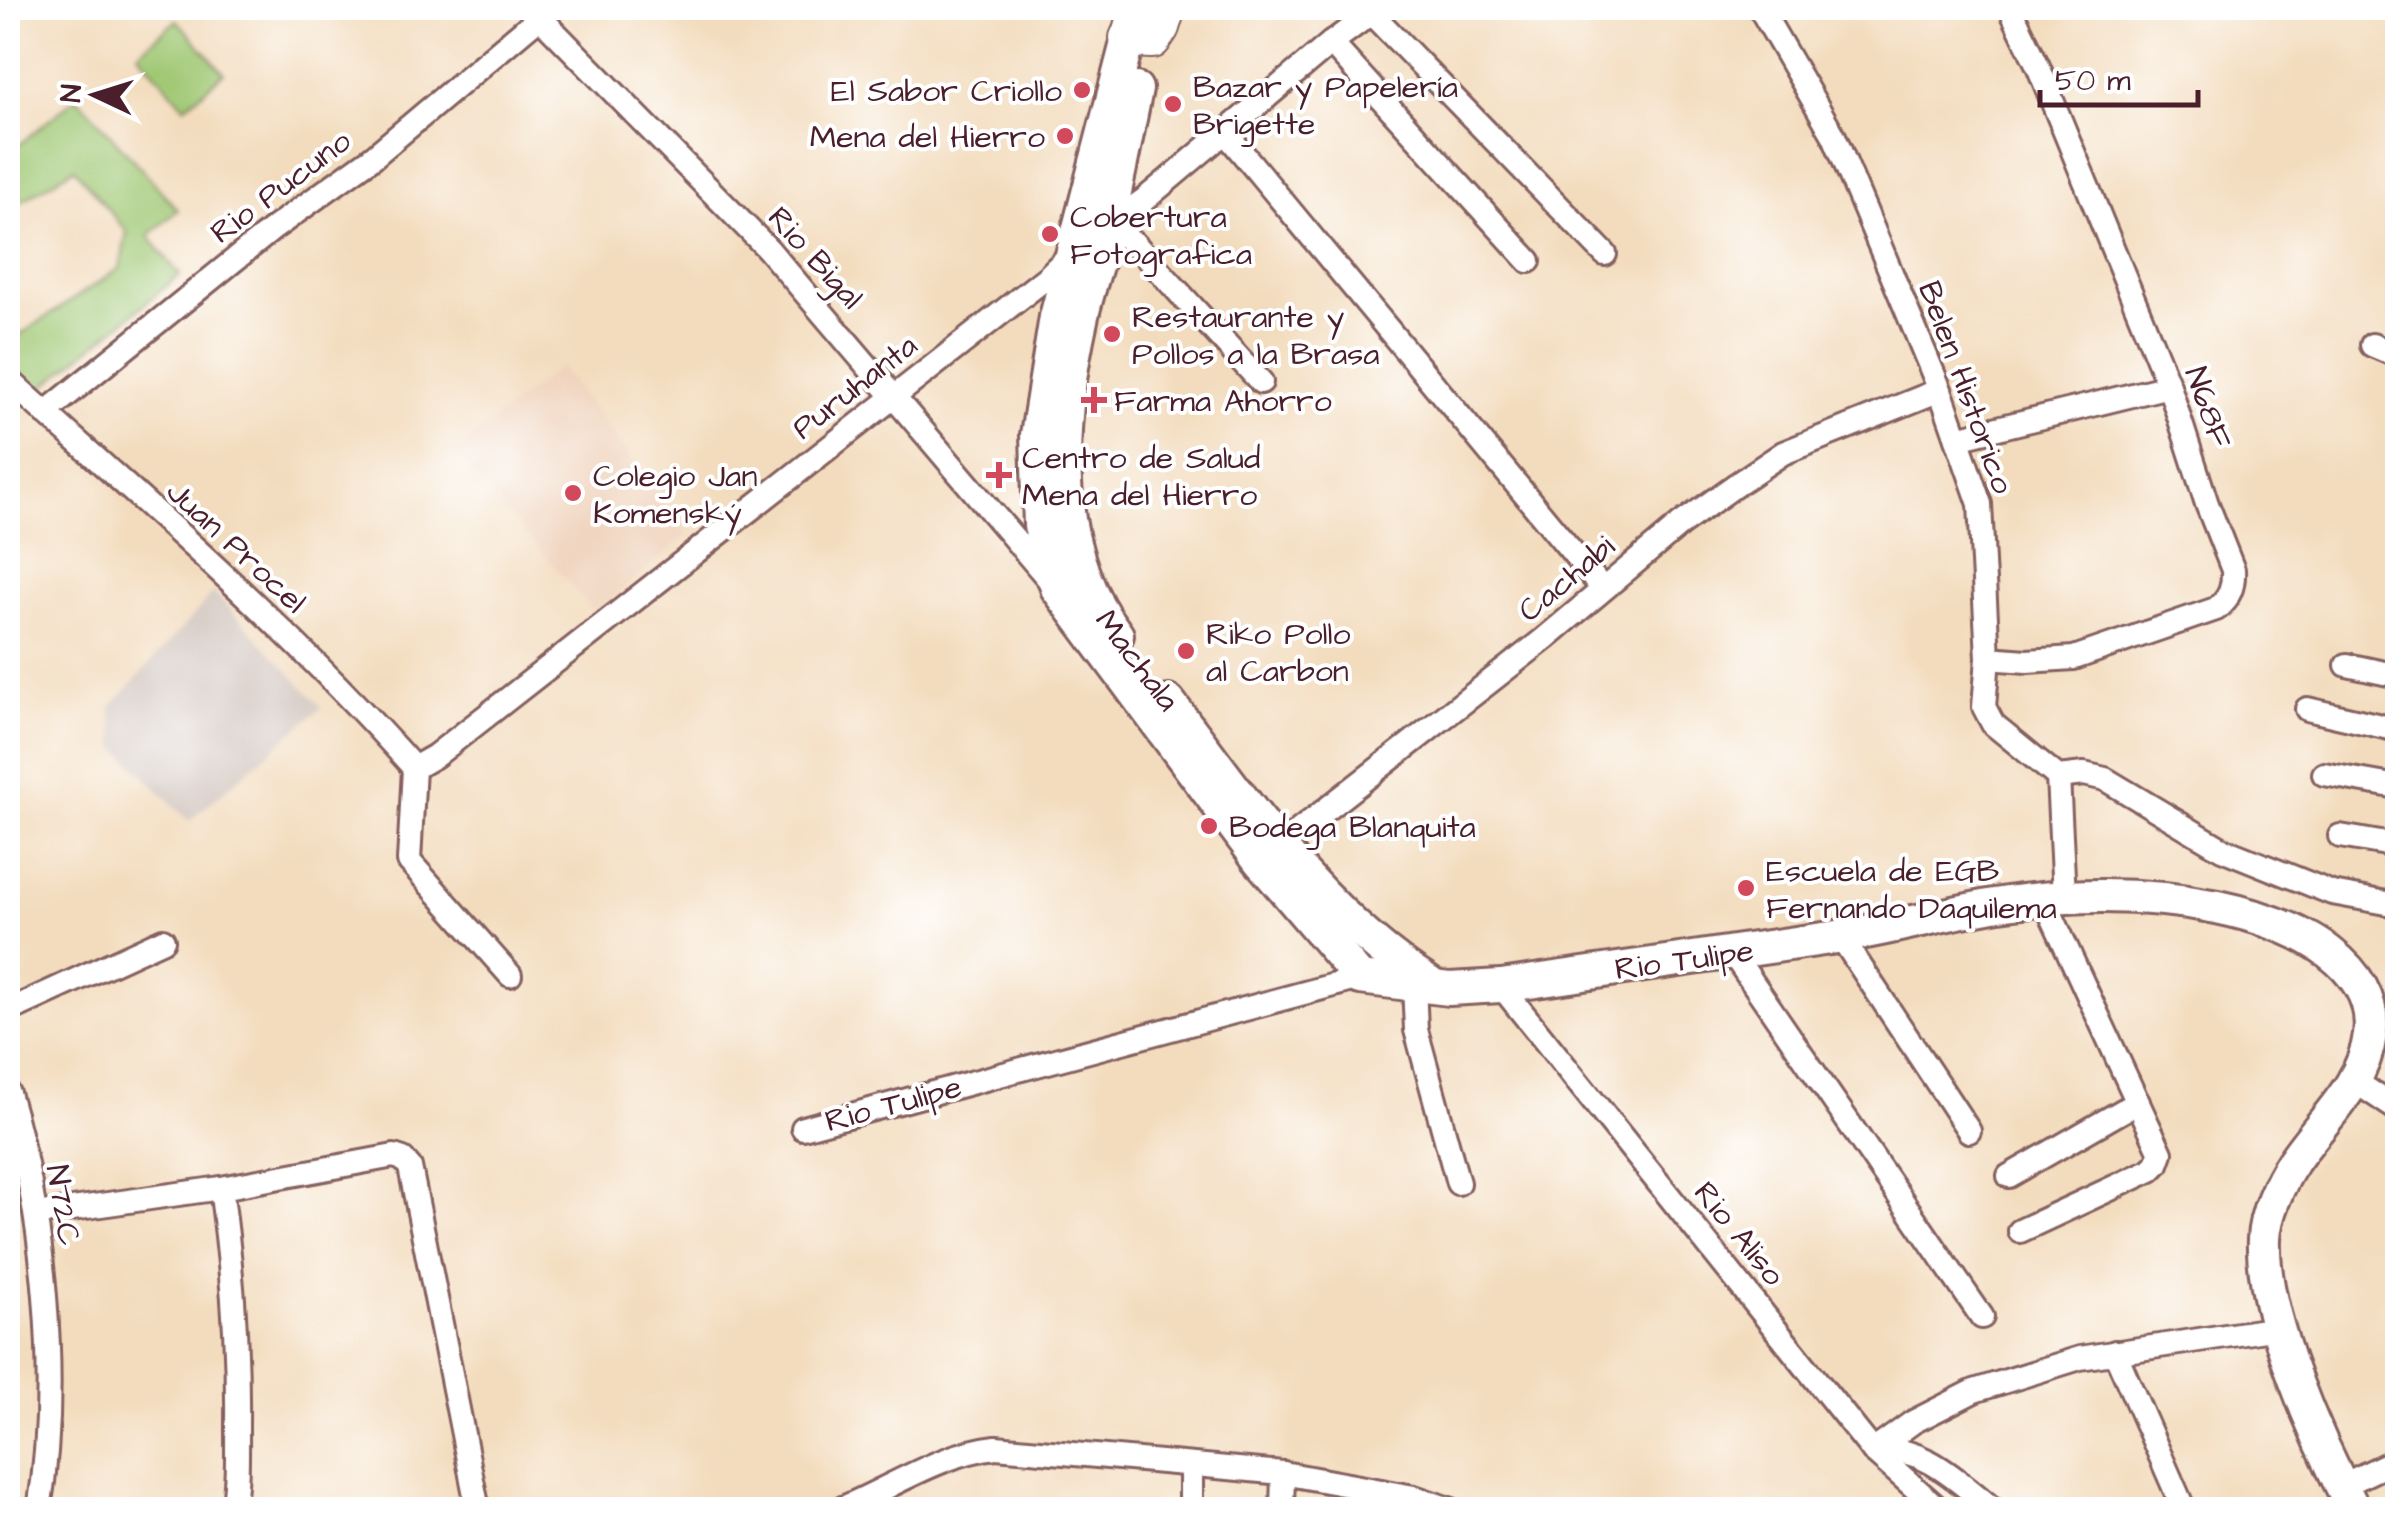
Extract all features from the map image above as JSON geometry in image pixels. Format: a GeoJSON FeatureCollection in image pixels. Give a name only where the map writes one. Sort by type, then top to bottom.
{"type":"FeatureCollection","features":[{"type":"Feature","properties":{"kind":"main road"},"geometry":{"type":"LineString","coordinates":[[1141,23],[1160,27],[1166,8]]}},
{"type":"Feature","properties":{"kind":"main road","name":"Machala"},"geometry":{"type":"LineString","coordinates":[[1071,584],[1064,497],[1066,402],[1081,318],[1107,226],[1141,23]]}},
{"type":"Feature","properties":{"kind":"main road","name":"Machala"},"geometry":{"type":"LineString","coordinates":[[1141,23],[1071,254],[1056,318],[1037,435],[1040,526],[1071,584],[1360,978]]}},
{"type":"Feature","properties":{"kind":"main road","name":"Machala"},"geometry":{"type":"LineString","coordinates":[[1270,853],[1423,985]]}},
{"type":"Feature","properties":{"kind":"main road","name":"Rio Tulipe"},"geometry":{"type":"LineString","coordinates":[[1360,978],[1469,989],[1501,986],[1841,937],[2005,903],[2109,894],[2184,900],[2242,912],[2322,947],[2354,975],[2366,998],[2370,1034],[2356,1082],[2291,1165],[2266,1225],[2265,1262],[2278,1328],[2307,1408],[2347,1498]]}},
{"type":"Feature","properties":{"kind":"street","name":"Belen Historico"},"geometry":{"type":"LineString","coordinates":[[1760,8],[1834,136],[1940,390],[1980,504],[1988,658],[1984,707],[1993,724],[2058,776]]}},
{"type":"Feature","properties":{"kind":"street","name":"N68F"},"geometry":{"type":"LineString","coordinates":[[1988,658],[2074,658],[2216,609],[2234,582],[2169,386],[2038,66],[2010,8]]}},
{"type":"Feature","properties":{"kind":"street","name":"Rio Bigal"},"geometry":{"type":"LineString","coordinates":[[540,10],[768,249],[894,395],[1071,584]]}},
{"type":"Feature","properties":{"kind":"street","name":"Rio Pucuno"},"geometry":{"type":"LineString","coordinates":[[45,413],[274,228],[373,157],[540,10]]}},
{"type":"Feature","properties":{"kind":"street"},"geometry":{"type":"LineString","coordinates":[[1375,10],[1605,254]]}},
{"type":"Feature","properties":{"kind":"street","name":"Puruhanta"},"geometry":{"type":"LineString","coordinates":[[414,768],[450,744],[1047,277],[1375,10]]}},
{"type":"Feature","properties":{"kind":"street"},"geometry":{"type":"LineString","coordinates":[[1331,43],[1528,260]]}},
{"type":"Feature","properties":{"kind":"street"},"geometry":{"type":"LineString","coordinates":[[1224,132],[1603,589]]}},
{"type":"Feature","properties":{"kind":"street"},"geometry":{"type":"LineString","coordinates":[[1107,226],[1132,242],[1262,382]]}},
{"type":"Feature","properties":{"kind":"street"},"geometry":{"type":"LineString","coordinates":[[2372,345],[2398,356]]}},
{"type":"Feature","properties":{"kind":"street","name":"Juan Procel"},"geometry":{"type":"LineString","coordinates":[[8,379],[244,594],[414,768]]}},
{"type":"Feature","properties":{"kind":"street"},"geometry":{"type":"LineString","coordinates":[[1956,438],[2169,386]]}},
{"type":"Feature","properties":{"kind":"street","name":"Cachabi"},"geometry":{"type":"LineString","coordinates":[[1270,853],[1682,524],[1783,452],[1940,390]]}},
{"type":"Feature","properties":{"kind":"street"},"geometry":{"type":"LineString","coordinates":[[2347,665],[2398,676]]}},
{"type":"Feature","properties":{"kind":"street"},"geometry":{"type":"LineString","coordinates":[[2307,709],[2398,730]]}},
{"type":"Feature","properties":{"kind":"street"},"geometry":{"type":"LineString","coordinates":[[414,768],[409,861],[510,975]]}},
{"type":"Feature","properties":{"kind":"street"},"geometry":{"type":"LineString","coordinates":[[2020,1232],[2151,1170],[2161,1153],[2054,898],[2058,776],[2084,774],[2105,780],[2222,850],[2332,893],[2398,906]]}},
{"type":"Feature","properties":{"kind":"street"},"geometry":{"type":"LineString","coordinates":[[2324,774],[2398,787]]}},
{"type":"Feature","properties":{"kind":"street"},"geometry":{"type":"LineString","coordinates":[[2340,836],[2398,846]]}},
{"type":"Feature","properties":{"kind":"street"},"geometry":{"type":"LineString","coordinates":[[1841,937],[1969,1131]]}},
{"type":"Feature","properties":{"kind":"street"},"geometry":{"type":"LineString","coordinates":[[8,1011],[163,940]]}},
{"type":"Feature","properties":{"kind":"street"},"geometry":{"type":"LineString","coordinates":[[1731,951],[1982,1316]]}},
{"type":"Feature","properties":{"kind":"street","name":"Rio Tulipe"},"geometry":{"type":"LineString","coordinates":[[802,1128],[1360,978]]}},
{"type":"Feature","properties":{"kind":"street"},"geometry":{"type":"LineString","coordinates":[[1423,985],[1416,1030],[1458,1182]]}},
{"type":"Feature","properties":{"kind":"street","name":"Rio Aliso"},"geometry":{"type":"LineString","coordinates":[[1501,986],[1873,1451],[1940,1510]]}},
{"type":"Feature","properties":{"kind":"street"},"geometry":{"type":"LineString","coordinates":[[2356,1082],[2398,1110]]}},
{"type":"Feature","properties":{"kind":"street","name":"N72C"},"geometry":{"type":"LineString","coordinates":[[8,1093],[36,1214],[47,1363],[47,1428],[39,1510]]}},
{"type":"Feature","properties":{"kind":"street"},"geometry":{"type":"LineString","coordinates":[[2009,1176],[2138,1102]]}},
{"type":"Feature","properties":{"kind":"street"},"geometry":{"type":"LineString","coordinates":[[36,1214],[220,1188],[394,1156],[403,1159],[410,1168],[478,1510]]}},
{"type":"Feature","properties":{"kind":"street"},"geometry":{"type":"LineString","coordinates":[[220,1188],[234,1294],[238,1383],[234,1510]]}},
{"type":"Feature","properties":{"kind":"street"},"geometry":{"type":"LineString","coordinates":[[1873,1451],[1913,1422],[1974,1391],[2080,1358],[2278,1328]]}},
{"type":"Feature","properties":{"kind":"street"},"geometry":{"type":"LineString","coordinates":[[2116,1352],[2184,1510]]}},
{"type":"Feature","properties":{"kind":"street"},"geometry":{"type":"LineString","coordinates":[[838,1510],[881,1501],[952,1457],[996,1447],[1282,1472],[1414,1497],[1452,1510]]}},
{"type":"Feature","properties":{"kind":"street"},"geometry":{"type":"LineString","coordinates":[[1873,1451],[1904,1452],[1936,1464],[1994,1510]]}},
{"type":"Feature","properties":{"kind":"street"},"geometry":{"type":"LineString","coordinates":[[2347,1498],[2398,1459]]}},
{"type":"Feature","properties":{"kind":"street"},"geometry":{"type":"LineString","coordinates":[[1191,1465],[1191,1510]]}},
{"type":"Feature","properties":{"kind":"street"},"geometry":{"type":"LineString","coordinates":[[1282,1472],[1282,1510]]}},
{"type":"Feature","properties":{"kind":"shaded area","name":"Colegio Jan Komenský"},"geometry":{"type":"Polygon","coordinates":[[[560,366],[688,534],[595,613],[454,452],[560,366]]]}},
{"type":"Feature","properties":{"kind":"shaded area"},"geometry":{"type":"Polygon","coordinates":[[[214,592],[322,707],[189,821],[116,747],[111,707],[214,592]]]}},
{"type":"Feature","properties":{"kind":"green space"},"geometry":{"type":"Polygon","coordinates":[[[177,20],[224,73],[185,107],[138,53],[177,20]]]}},
{"type":"Feature","properties":{"kind":"green space"},"geometry":{"type":"Polygon","coordinates":[[[77,97],[178,210],[148,236],[180,275],[37,392],[8,361],[8,343],[120,268],[127,232],[74,168],[8,210],[8,154],[77,97]]]}},
{"type":"Feature","properties":{"kind":"place","name":"El Sabor Criollo"},"geometry":{"type":"Point","coordinates":[1082,90]}},
{"type":"Feature","properties":{"kind":"place","name":"Bazar y Papelería Brigette"},"geometry":{"type":"Point","coordinates":[1173,104]}},
{"type":"Feature","properties":{"kind":"place","name":"Mena del Hierro"},"geometry":{"type":"Point","coordinates":[1065,136]}},
{"type":"Feature","properties":{"kind":"place","name":"Cobertura Fotografica"},"geometry":{"type":"Point","coordinates":[1050,234]}},
{"type":"Feature","properties":{"kind":"place","name":"Restaurante y Pollos a la Brasa"},"geometry":{"type":"Point","coordinates":[1112,334]}},
{"type":"Feature","properties":{"kind":"place","name":"Farma Ahorro"},"geometry":{"type":"Point","coordinates":[1094,400]}},
{"type":"Feature","properties":{"kind":"place","name":"Centro de Salud Mena del Hierro"},"geometry":{"type":"Point","coordinates":[999,475]}},
{"type":"Feature","properties":{"kind":"place","name":"Colegio Jan Komenský"},"geometry":{"type":"Point","coordinates":[573,493]}},
{"type":"Feature","properties":{"kind":"place","name":"Riko Pollo al Carbon"},"geometry":{"type":"Point","coordinates":[1186,651]}},
{"type":"Feature","properties":{"kind":"place","name":"Bodega Blanquita"},"geometry":{"type":"Point","coordinates":[1209,826]}},
{"type":"Feature","properties":{"kind":"place","name":"Escuela de EGB Fernando Daquilema"},"geometry":{"type":"Point","coordinates":[1746,888]}}]}
